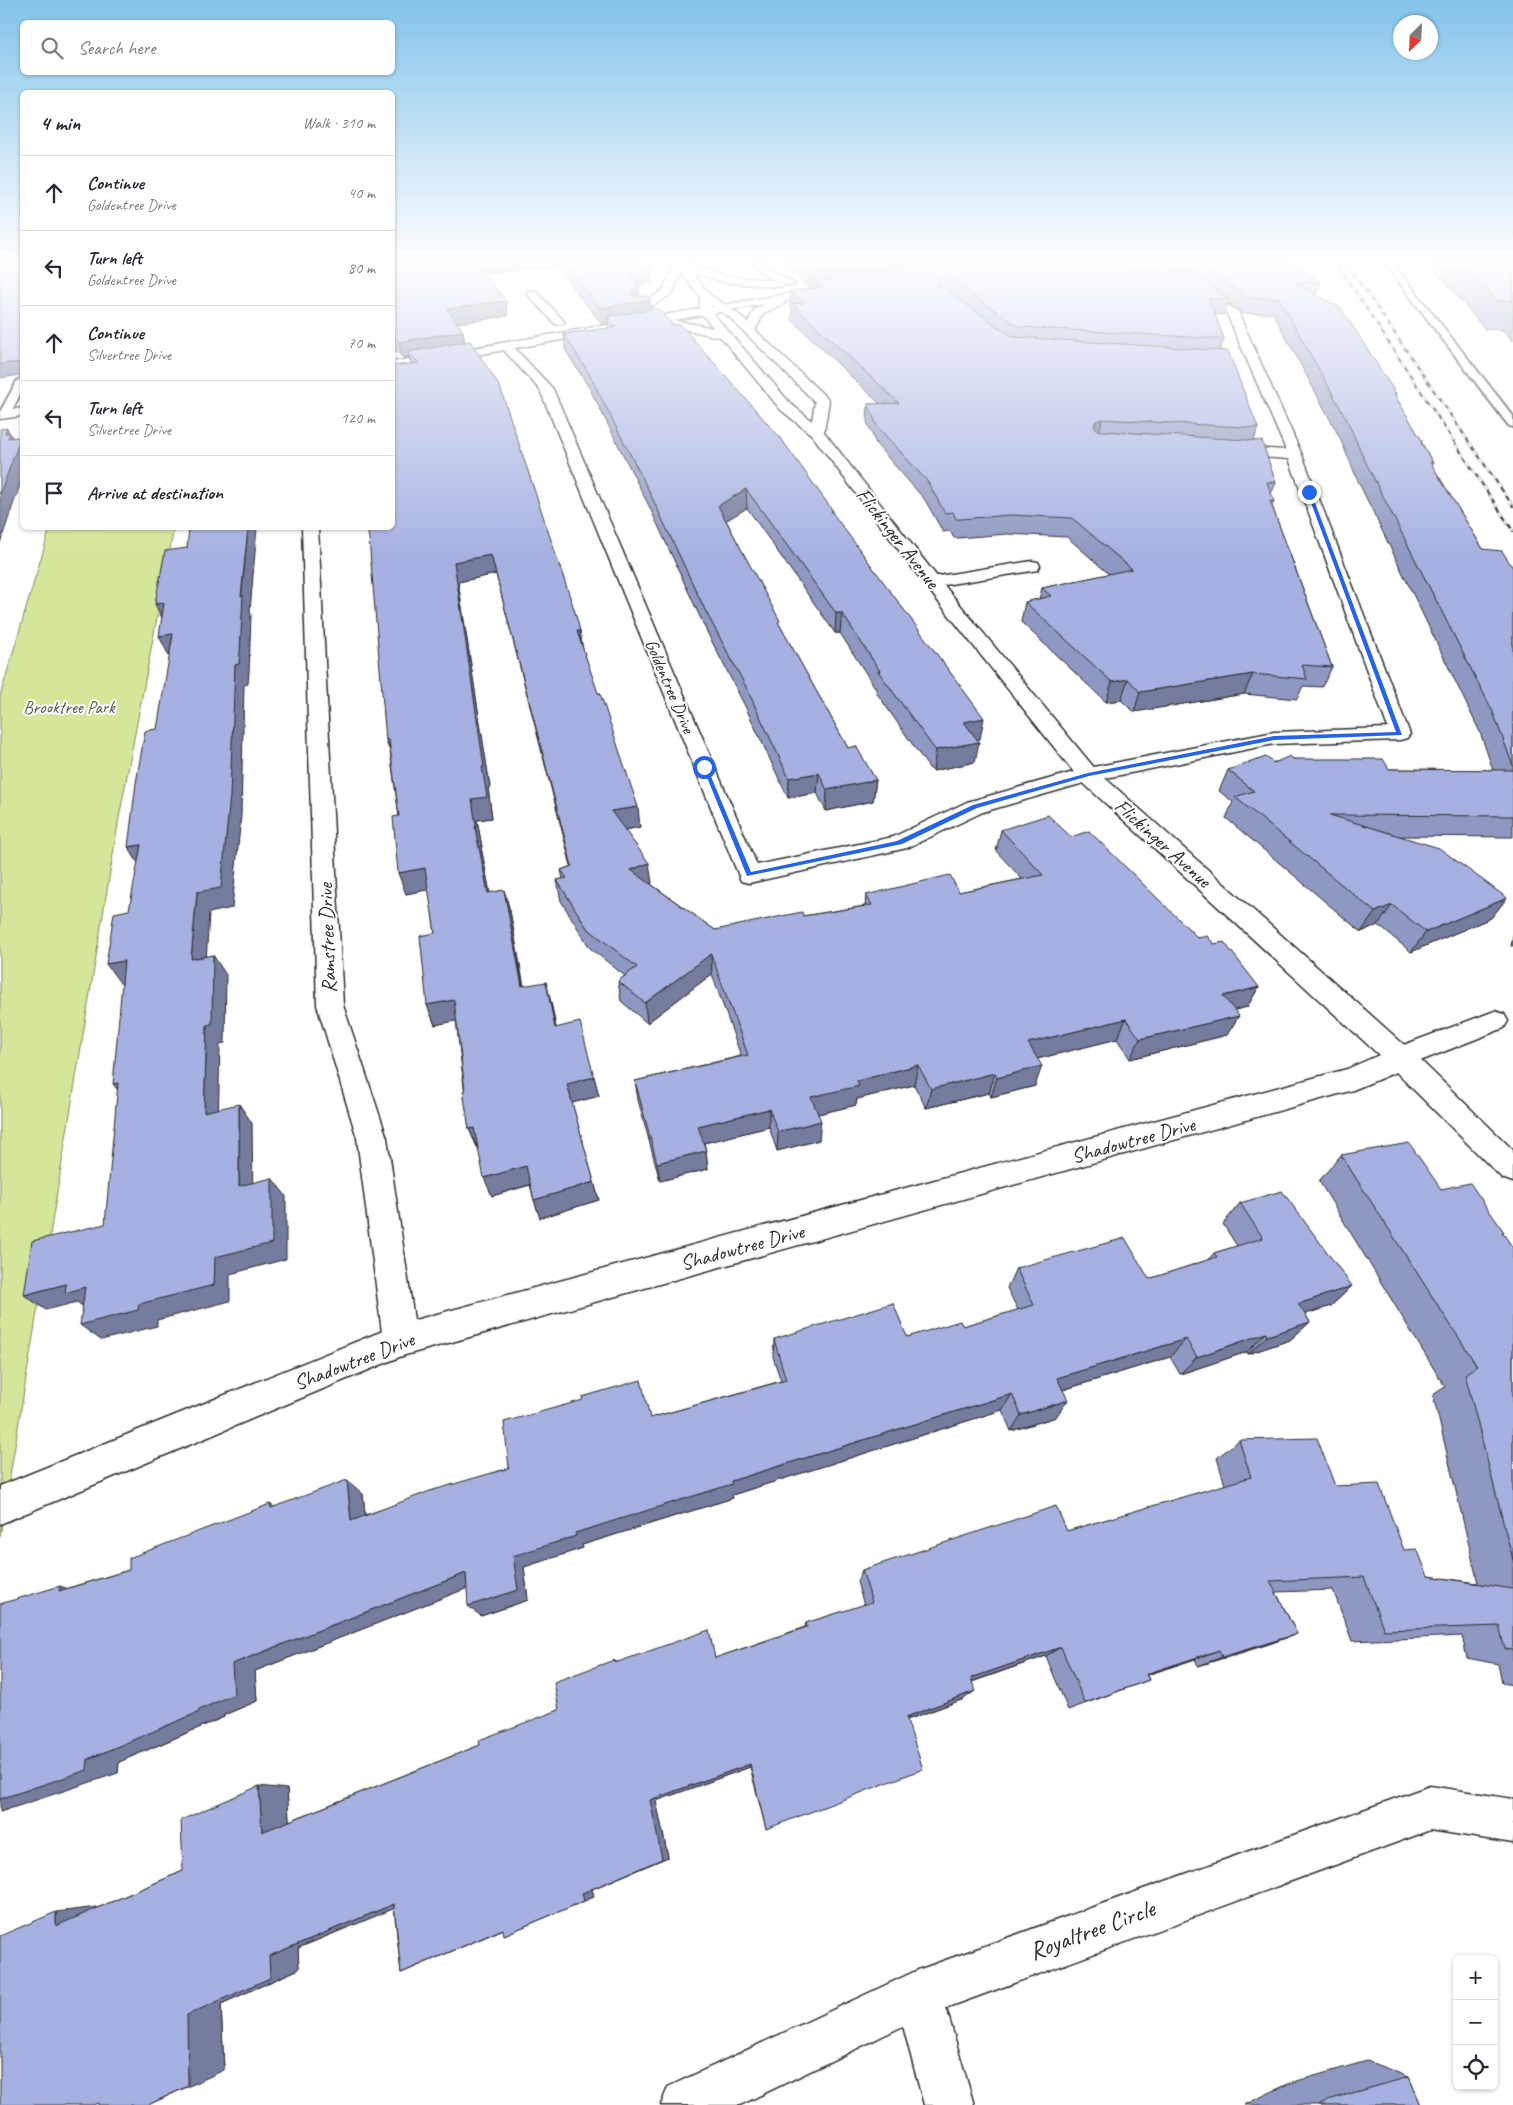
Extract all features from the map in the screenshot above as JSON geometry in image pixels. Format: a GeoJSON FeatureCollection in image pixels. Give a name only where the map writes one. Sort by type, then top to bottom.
{"type":"FeatureCollection","features":[{"type":"Feature","properties":{"kind":"street"},"geometry":{"type":"LineString","coordinates":[[395,365],[431,359]]}},
{"type":"Feature","properties":{"kind":"street","name":"Goldentree Drive"},"geometry":{"type":"LineString","coordinates":[[518,359],[546,389],[749,874],[899,843],[975,807],[1088,775]]}},
{"type":"Feature","properties":{"kind":"street","name":"Flickinger Avenue"},"geometry":{"type":"LineString","coordinates":[[745,359],[786,407],[817,432],[932,582],[1088,775],[1400,1058],[1513,1169]]}},
{"type":"Feature","properties":{"kind":"street"},"geometry":{"type":"LineString","coordinates":[[780,359],[822,401],[817,432]]}},
{"type":"Feature","properties":{"kind":"street"},"geometry":{"type":"LineString","coordinates":[[1088,775],[1274,738],[1400,734],[1295,455],[1247,359]]}},
{"type":"Feature","properties":{"kind":"street"},"geometry":{"type":"LineString","coordinates":[[3,422],[20,413]]}},
{"type":"Feature","properties":{"kind":"street"},"geometry":{"type":"LineString","coordinates":[[1212,450],[1295,455]]}},
{"type":"Feature","properties":{"kind":"street","name":"Ramstree Drive"},"geometry":{"type":"LineString","coordinates":[[310,530],[330,1006],[372,1138],[400,1340]]}},
{"type":"Feature","properties":{"kind":"street"},"geometry":{"type":"LineString","coordinates":[[932,582],[1032,566]]}},
{"type":"Feature","properties":{"kind":"street","name":"Shadowtree Drive"},"geometry":{"type":"LineString","coordinates":[[0,1505],[400,1340],[1343,1082],[1495,1021]]}},
{"type":"Feature","properties":{"kind":"street","name":"Royaltree Circle"},"geometry":{"type":"LineString","coordinates":[[686,2105],[918,1994],[1430,1808],[1513,1821]]}},
{"type":"Feature","properties":{"kind":"street"},"geometry":{"type":"LineString","coordinates":[[918,1994],[949,2105]]}},
{"type":"Feature","properties":{"kind":"lane"},"geometry":{"type":"LineString","coordinates":[[1463,359],[1513,424]]}},
{"type":"Feature","properties":{"kind":"lane"},"geometry":{"type":"LineString","coordinates":[[3,422],[20,385]]}},
{"type":"Feature","properties":{"kind":"green space","name":"Brooktree Park"},"geometry":{"type":"Polygon","coordinates":[[[49,530],[174,530],[119,818],[0,1536],[0,696],[49,530]]]}},
{"type":"Feature","properties":{"kind":"building"},"geometry":{"type":"Polygon","coordinates":[[[0,359],[20,359],[20,362],[0,364],[0,359]]]}},
{"type":"Feature","properties":{"kind":"building"},"geometry":{"type":"Polygon","coordinates":[[[415,359],[482,359],[500,387],[575,612],[580,631],[577,631],[638,807],[611,811],[649,863],[631,870],[715,930],[802,912],[803,916],[872,905],[866,895],[950,875],[959,892],[1043,875],[1001,830],[1048,815],[1071,837],[1089,831],[1198,938],[1207,936],[1214,944],[1224,942],[1259,987],[1223,996],[1239,1016],[1140,1039],[1126,1019],[1028,1043],[1042,1066],[997,1078],[995,1073],[931,1089],[918,1065],[857,1081],[859,1086],[811,1097],[821,1121],[778,1132],[769,1109],[698,1126],[706,1151],[657,1163],[635,1081],[748,1055],[711,954],[645,1003],[618,981],[637,967],[587,928],[557,880],[567,878],[561,870],[572,866],[491,555],[454,562],[484,767],[482,767],[487,797],[472,799],[475,827],[488,893],[504,890],[522,986],[546,982],[555,1028],[580,1022],[594,1077],[567,1084],[594,1182],[534,1200],[526,1166],[484,1178],[474,1128],[469,1129],[463,1091],[465,1091],[454,1000],[427,1005],[420,936],[435,933],[425,868],[398,873],[393,817],[399,816],[389,740],[386,740],[367,530],[395,530],[395,366],[419,363],[415,359]]]}},
{"type":"Feature","properties":{"kind":"building"},"geometry":{"type":"Polygon","coordinates":[[[580,359],[711,359],[782,440],[833,511],[831,511],[984,718],[964,722],[979,742],[936,750],[933,747],[878,671],[880,671],[842,613],[836,613],[746,489],[718,506],[780,621],[778,622],[848,748],[856,746],[876,780],[827,790],[819,773],[789,778],[745,685],[705,610],[648,489],[580,359]]]}},
{"type":"Feature","properties":{"kind":"building"},"geometry":{"type":"Polygon","coordinates":[[[852,359],[1231,359],[1258,428],[1102,419],[1096,421],[1094,426],[1097,430],[1102,431],[1262,441],[1276,483],[1267,482],[1274,502],[1270,501],[1332,667],[1302,665],[1307,679],[1253,674],[1140,692],[1128,679],[1112,682],[1025,602],[1051,596],[1042,588],[1132,569],[1072,518],[1010,515],[956,519],[953,512],[945,513],[927,481],[877,426],[868,404],[899,403],[852,359]]]}},
{"type":"Feature","properties":{"kind":"building"},"geometry":{"type":"Polygon","coordinates":[[[1313,359],[1374,359],[1396,394],[1394,394],[1433,463],[1430,462],[1483,549],[1502,551],[1513,568],[1513,766],[1493,712],[1367,465],[1346,418],[1313,359]]]}},
{"type":"Feature","properties":{"kind":"building"},"geometry":{"type":"Polygon","coordinates":[[[7,428],[5,433],[10,433],[8,438],[20,437],[20,440],[0,494],[0,429],[7,428]]]}},
{"type":"Feature","properties":{"kind":"building"},"geometry":{"type":"Polygon","coordinates":[[[189,530],[248,530],[241,596],[243,595],[239,664],[235,665],[230,796],[221,888],[197,892],[191,959],[213,955],[212,1024],[207,1025],[204,1112],[239,1104],[239,1186],[272,1178],[272,1243],[215,1257],[214,1285],[139,1304],[138,1310],[80,1325],[85,1287],[65,1293],[66,1284],[24,1295],[32,1241],[105,1224],[118,1083],[113,1084],[124,961],[106,964],[114,913],[129,910],[141,845],[128,847],[136,783],[145,731],[157,729],[173,634],[159,636],[164,603],[155,604],[165,551],[187,548],[189,530]]]}},
{"type":"Feature","properties":{"kind":"building"},"geometry":{"type":"Polygon","coordinates":[[[1290,756],[1293,759],[1383,759],[1389,769],[1513,770],[1513,816],[1330,815],[1439,848],[1507,898],[1426,932],[1392,905],[1375,912],[1235,797],[1254,791],[1228,770],[1266,757],[1274,763],[1290,756]]]}},
{"type":"Feature","properties":{"kind":"building"},"geometry":{"type":"Polygon","coordinates":[[[1409,1143],[1441,1189],[1470,1183],[1513,1248],[1513,1560],[1465,1374],[1477,1366],[1341,1155],[1409,1143]]]}},
{"type":"Feature","properties":{"kind":"building"},"geometry":{"type":"Polygon","coordinates":[[[1282,1191],[1352,1286],[1298,1304],[1310,1322],[1267,1336],[1266,1333],[1197,1357],[1186,1339],[1057,1378],[1068,1400],[1021,1415],[1012,1394],[731,1481],[732,1484],[575,1533],[576,1536],[513,1556],[518,1590],[468,1606],[466,1573],[232,1664],[234,1694],[199,1710],[199,1712],[88,1759],[87,1770],[0,1799],[0,1604],[60,1586],[59,1591],[129,1570],[129,1558],[270,1504],[271,1508],[347,1480],[351,1521],[430,1491],[509,1468],[504,1422],[583,1400],[582,1397],[641,1380],[650,1418],[786,1380],[774,1339],[893,1303],[907,1337],[960,1321],[963,1326],[1034,1305],[1016,1268],[1125,1238],[1149,1279],[1217,1257],[1214,1253],[1263,1238],[1240,1203],[1282,1191]]]}},
{"type":"Feature","properties":{"kind":"building"},"geometry":{"type":"Polygon","coordinates":[[[1317,1438],[1335,1486],[1379,1484],[1404,1550],[1417,1549],[1428,1576],[1513,1589],[1513,1650],[1505,1649],[1499,1626],[1384,1630],[1364,1577],[1270,1581],[1297,1634],[1222,1657],[1219,1650],[1146,1674],[1149,1680],[1085,1703],[1061,1647],[971,1678],[975,1691],[906,1717],[923,1769],[766,1829],[750,1764],[650,1800],[662,1859],[582,1893],[584,1901],[504,1935],[503,1929],[401,1973],[394,1904],[269,1956],[270,1978],[187,2015],[188,2086],[148,2105],[98,2105],[98,2103],[93,2105],[0,2105],[0,1936],[56,1912],[56,1926],[183,1871],[181,1820],[259,1786],[262,1832],[480,1745],[479,1740],[559,1710],[554,1682],[614,1660],[615,1663],[709,1630],[715,1658],[807,1627],[806,1623],[872,1602],[862,1570],[1056,1506],[1067,1531],[1251,1477],[1239,1440],[1317,1438]]]}},
{"type":"Feature","properties":{"kind":"building"},"geometry":{"type":"Polygon","coordinates":[[[1409,2077],[1421,2105],[1318,2105],[1328,2100],[1409,2077]]]}},
{"type":"Feature","properties":{"kind":"railway"},"geometry":{"type":"LineString","coordinates":[[1400,359],[1513,531]]}},
{"type":"Feature","properties":{"kind":"railway"},"geometry":{"type":"LineString","coordinates":[[1412,359],[1513,506]]}},
{"type":"Feature","properties":{"kind":"route"},"geometry":{"type":"LineString","coordinates":[[704,767],[749,874],[899,843],[975,807],[1088,775],[1274,738],[1400,734],[1309,492]]}}]}
